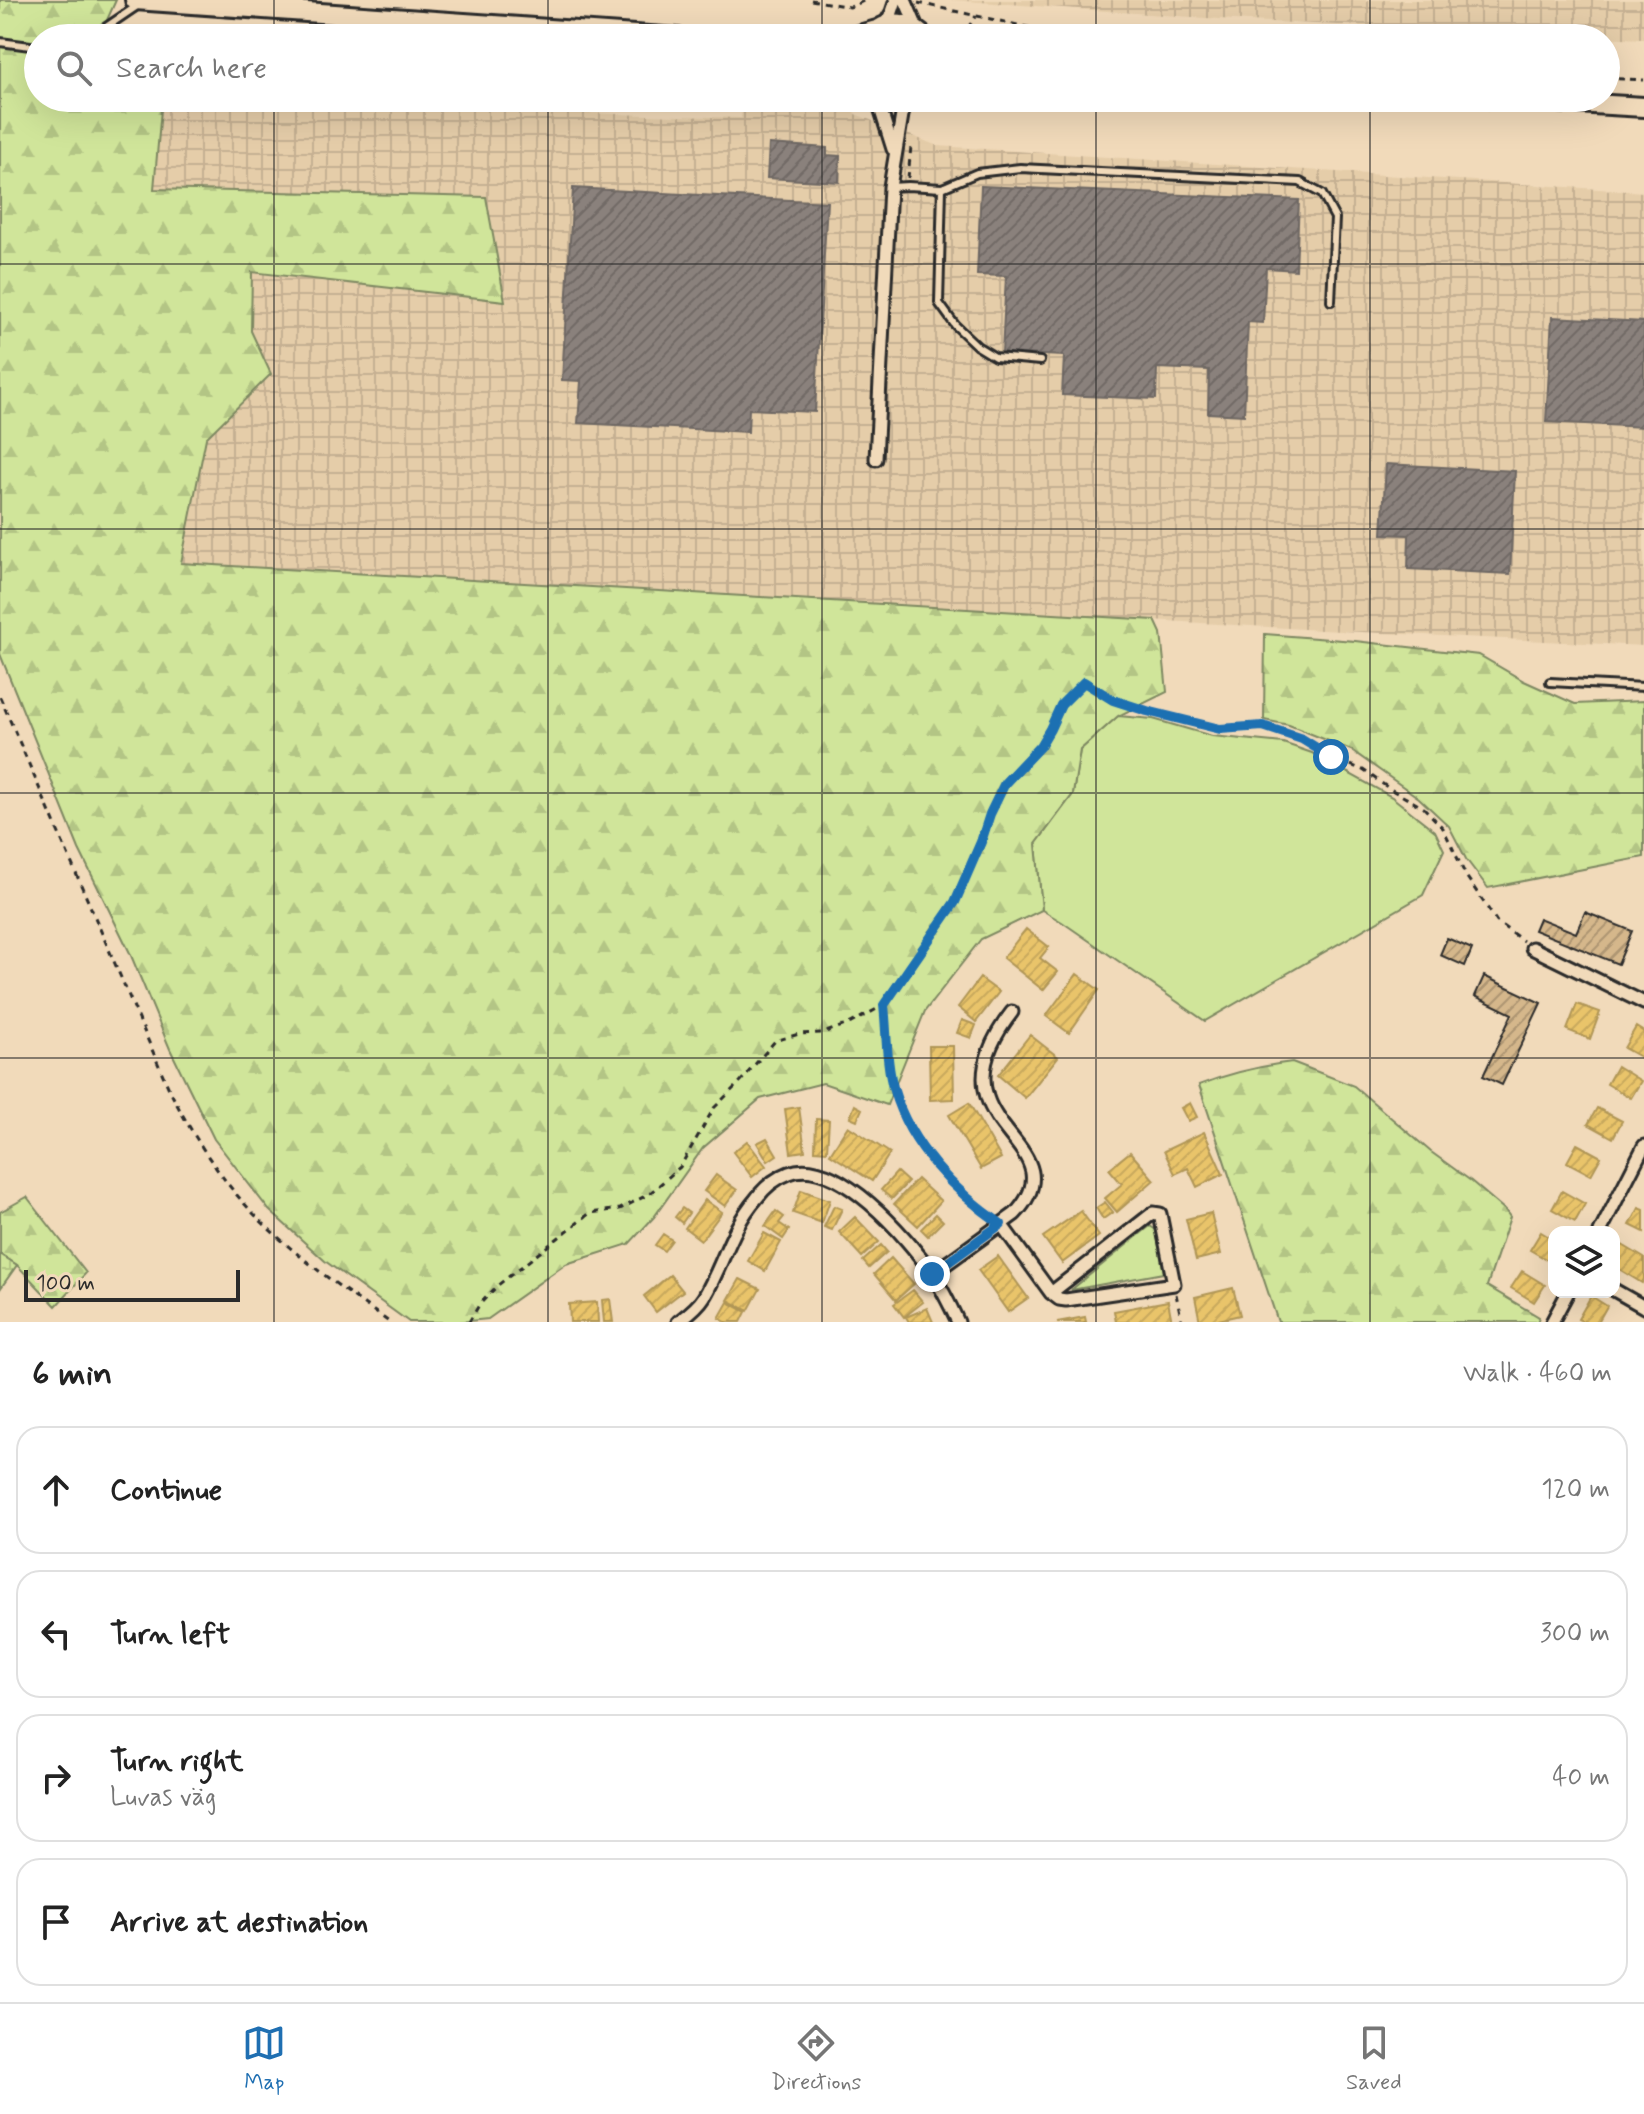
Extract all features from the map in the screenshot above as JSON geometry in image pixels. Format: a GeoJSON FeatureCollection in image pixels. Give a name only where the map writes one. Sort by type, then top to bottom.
{"type":"FeatureCollection","features":[{"type":"Feature","properties":{"kind":"main road"},"geometry":{"type":"LineString","coordinates":[[135,0],[476,24]]}},
{"type":"Feature","properties":{"kind":"main road"},"geometry":{"type":"LineString","coordinates":[[1620,106],[1644,107]]}},
{"type":"Feature","properties":{"kind":"street"},"geometry":{"type":"LineString","coordinates":[[882,24],[892,12],[896,0]]}},
{"type":"Feature","properties":{"kind":"street"},"geometry":{"type":"LineString","coordinates":[[905,0],[916,24]]}},
{"type":"Feature","properties":{"kind":"street"},"geometry":{"type":"LineString","coordinates":[[882,112],[895,154]]}},
{"type":"Feature","properties":{"kind":"street"},"geometry":{"type":"LineString","coordinates":[[876,459],[890,187],[902,112]]}},
{"type":"Feature","properties":{"kind":"street"},"geometry":{"type":"LineString","coordinates":[[1532,948],[1644,1003]]}},
{"type":"Feature","properties":{"kind":"street"},"geometry":{"type":"LineString","coordinates":[[932,1274],[1001,1224],[1025,1203],[1031,1192],[1031,1165],[987,1099],[984,1084],[987,1059],[998,1030],[1012,1012]]}},
{"type":"Feature","properties":{"kind":"street"},"geometry":{"type":"LineString","coordinates":[[1603,1226],[1644,1146]]}},
{"type":"Feature","properties":{"kind":"street"},"geometry":{"type":"LineString","coordinates":[[678,1322],[703,1299],[739,1224],[755,1200],[770,1184],[789,1173],[809,1170],[831,1176],[850,1188],[889,1221],[932,1274],[958,1322]]}},
{"type":"Feature","properties":{"kind":"street"},"geometry":{"type":"LineString","coordinates":[[1001,1224],[1051,1293],[1066,1300],[1174,1284],[1162,1218],[1157,1212],[1153,1213],[1051,1293]]}},
{"type":"Feature","properties":{"kind":"street"},"geometry":{"type":"LineString","coordinates":[[1620,1293],[1644,1307]]}},
{"type":"Feature","properties":{"kind":"street"},"geometry":{"type":"LineString","coordinates":[[1552,1322],[1565,1298]]}},
{"type":"Feature","properties":{"kind":"lane"},"geometry":{"type":"LineString","coordinates":[[110,24],[144,1]]}},
{"type":"Feature","properties":{"kind":"lane"},"geometry":{"type":"LineString","coordinates":[[0,42],[24,45]]}},
{"type":"Feature","properties":{"kind":"lane"},"geometry":{"type":"LineString","coordinates":[[890,187],[942,188],[977,173],[1020,168],[1300,182],[1322,194],[1335,218],[1331,301]]}},
{"type":"Feature","properties":{"kind":"lane"},"geometry":{"type":"LineString","coordinates":[[942,188],[939,303],[955,325],[977,346],[995,357],[1040,361]]}},
{"type":"Feature","properties":{"kind":"lane"},"geometry":{"type":"LineString","coordinates":[[1550,682],[1644,687]]}},
{"type":"Feature","properties":{"kind":"path"},"geometry":{"type":"LineString","coordinates":[[811,0],[850,7],[866,0]]}},
{"type":"Feature","properties":{"kind":"path"},"geometry":{"type":"LineString","coordinates":[[918,3],[1013,24]]}},
{"type":"Feature","properties":{"kind":"path"},"geometry":{"type":"LineString","coordinates":[[971,24],[976,16]]}},
{"type":"Feature","properties":{"kind":"path"},"geometry":{"type":"LineString","coordinates":[[1620,79],[1644,80]]}},
{"type":"Feature","properties":{"kind":"path"},"geometry":{"type":"LineString","coordinates":[[908,186],[911,147]]}},
{"type":"Feature","properties":{"kind":"path"},"geometry":{"type":"LineString","coordinates":[[469,1322],[479,1305],[498,1285],[590,1213],[620,1209],[649,1194],[680,1167],[714,1108],[775,1041],[799,1034],[823,1033],[851,1023],[884,1005],[955,902],[1005,783],[1040,746],[1061,705],[1084,682],[1113,700],[1147,711],[1220,729],[1263,726],[1276,730],[1302,739],[1331,757],[1363,770],[1424,808],[1443,828],[1466,876],[1497,922],[1532,948]]}},
{"type":"Feature","properties":{"kind":"path"},"geometry":{"type":"LineString","coordinates":[[0,697],[169,1089],[195,1137],[262,1223],[312,1266],[389,1322]]}},
{"type":"Feature","properties":{"kind":"path"},"geometry":{"type":"LineString","coordinates":[[884,1005],[893,1089],[910,1129],[972,1204],[1001,1224]]}},
{"type":"Feature","properties":{"kind":"path"},"geometry":{"type":"LineString","coordinates":[[1174,1284],[1182,1322]]}},
{"type":"Feature","properties":{"kind":"shaded area"},"geometry":{"type":"Polygon","coordinates":[[[951,0],[1644,0],[1644,39],[1620,38],[1620,24],[1314,24],[951,0]]]}},
{"type":"Feature","properties":{"kind":"shaded area"},"geometry":{"type":"Polygon","coordinates":[[[161,112],[552,112],[741,118],[742,112],[854,112],[938,146],[1644,192],[1644,646],[181,563],[206,438],[271,374],[251,331],[251,272],[505,301],[153,189],[161,112]]]}},
{"type":"Feature","properties":{"kind":"green space"},"geometry":{"type":"Polygon","coordinates":[[[0,0],[116,0],[105,24],[24,24],[24,112],[161,112],[154,189],[486,197],[505,301],[252,272],[251,331],[271,374],[206,438],[181,563],[1155,620],[1161,633],[1167,692],[1118,716],[1080,750],[1073,794],[1036,844],[1042,910],[981,939],[925,1011],[887,1105],[823,1083],[760,1099],[703,1148],[654,1217],[629,1244],[566,1264],[488,1319],[409,1322],[325,1261],[269,1210],[214,1139],[79,849],[0,654],[0,0]]]}},
{"type":"Feature","properties":{"kind":"green space"},"geometry":{"type":"Polygon","coordinates":[[[1265,634],[1479,655],[1524,681],[1575,704],[1644,701],[1644,857],[1488,888],[1466,859],[1449,826],[1419,798],[1351,750],[1289,725],[1264,720],[1265,634]]]}},
{"type":"Feature","properties":{"kind":"green space"},"geometry":{"type":"Polygon","coordinates":[[[1118,716],[1153,719],[1212,736],[1283,743],[1312,753],[1392,797],[1435,831],[1444,850],[1423,895],[1205,1021],[1042,910],[1036,844],[1073,794],[1080,750],[1118,716]]]}},
{"type":"Feature","properties":{"kind":"green space"},"geometry":{"type":"Polygon","coordinates":[[[1292,1062],[1354,1086],[1505,1210],[1510,1217],[1487,1286],[1539,1317],[1537,1322],[1278,1322],[1199,1085],[1245,1070],[1292,1062]]]}},
{"type":"Feature","properties":{"kind":"green space"},"geometry":{"type":"Polygon","coordinates":[[[27,1197],[86,1273],[56,1306],[17,1265],[0,1254],[0,1212],[27,1197]]]}},
{"type":"Feature","properties":{"kind":"green space"},"geometry":{"type":"Polygon","coordinates":[[[1150,1226],[1156,1230],[1164,1273],[1071,1290],[1150,1226]]]}},
{"type":"Feature","properties":{"kind":"green space"},"geometry":{"type":"Polygon","coordinates":[[[0,1254],[17,1265],[0,1289],[0,1254]]]}},
{"type":"Feature","properties":{"kind":"building: Homes"},"geometry":{"type":"Polygon","coordinates":[[[1026,929],[1049,947],[1040,958],[1058,972],[1043,990],[1003,958],[1026,929]]]}},
{"type":"Feature","properties":{"kind":"building: Homes"},"geometry":{"type":"Polygon","coordinates":[[[1077,974],[1099,990],[1069,1033],[1046,1016],[1077,974]]]}},
{"type":"Feature","properties":{"kind":"building: Homes"},"geometry":{"type":"Polygon","coordinates":[[[980,978],[999,992],[976,1022],[958,1007],[980,978]]]}},
{"type":"Feature","properties":{"kind":"building: Homes"},"geometry":{"type":"Polygon","coordinates":[[[1577,1004],[1600,1012],[1590,1039],[1567,1030],[1577,1004]]]}},
{"type":"Feature","properties":{"kind":"building: Homes"},"geometry":{"type":"Polygon","coordinates":[[[962,1020],[976,1025],[971,1038],[957,1033],[962,1020]]]}},
{"type":"Feature","properties":{"kind":"building: Homes"},"geometry":{"type":"Polygon","coordinates":[[[1636,1027],[1644,1032],[1644,1059],[1624,1048],[1636,1027]]]}},
{"type":"Feature","properties":{"kind":"building: Homes"},"geometry":{"type":"Polygon","coordinates":[[[1030,1035],[1058,1057],[1025,1098],[998,1075],[1030,1035]]]}},
{"type":"Feature","properties":{"kind":"building: Homes"},"geometry":{"type":"Polygon","coordinates":[[[929,1046],[953,1046],[954,1099],[930,1100],[929,1046]]]}},
{"type":"Feature","properties":{"kind":"building: Homes"},"geometry":{"type":"Polygon","coordinates":[[[1617,1066],[1641,1081],[1631,1098],[1607,1084],[1617,1066]]]}},
{"type":"Feature","properties":{"kind":"building: Homes"},"geometry":{"type":"Polygon","coordinates":[[[969,1103],[1001,1158],[981,1169],[949,1115],[969,1103]]]}},
{"type":"Feature","properties":{"kind":"building: Homes"},"geometry":{"type":"Polygon","coordinates":[[[1190,1103],[1197,1117],[1188,1121],[1181,1108],[1190,1103]]]}},
{"type":"Feature","properties":{"kind":"building: Homes"},"geometry":{"type":"Polygon","coordinates":[[[855,1105],[862,1109],[857,1120],[850,1117],[855,1105]]]}},
{"type":"Feature","properties":{"kind":"building: Homes"},"geometry":{"type":"Polygon","coordinates":[[[799,1107],[805,1151],[791,1153],[785,1109],[799,1107]]]}},
{"type":"Feature","properties":{"kind":"building: Homes"},"geometry":{"type":"Polygon","coordinates":[[[1597,1108],[1622,1121],[1613,1138],[1588,1124],[1597,1108]]]}},
{"type":"Feature","properties":{"kind":"building: Homes"},"geometry":{"type":"Polygon","coordinates":[[[816,1119],[829,1120],[827,1151],[815,1150],[816,1119]]]}},
{"type":"Feature","properties":{"kind":"building: Homes"},"geometry":{"type":"Polygon","coordinates":[[[848,1126],[890,1153],[872,1181],[830,1154],[848,1126]]]}},
{"type":"Feature","properties":{"kind":"building: Homes"},"geometry":{"type":"Polygon","coordinates":[[[1204,1132],[1223,1174],[1197,1187],[1188,1168],[1175,1174],[1164,1151],[1204,1132]]]}},
{"type":"Feature","properties":{"kind":"building: Homes"},"geometry":{"type":"Polygon","coordinates":[[[767,1138],[777,1155],[768,1161],[757,1143],[767,1138]]]}},
{"type":"Feature","properties":{"kind":"building: Homes"},"geometry":{"type":"Polygon","coordinates":[[[747,1141],[766,1166],[752,1177],[733,1152],[747,1141]]]}},
{"type":"Feature","properties":{"kind":"building: Homes"},"geometry":{"type":"Polygon","coordinates":[[[1577,1144],[1601,1157],[1591,1175],[1567,1162],[1577,1144]]]}},
{"type":"Feature","properties":{"kind":"building: Homes"},"geometry":{"type":"Polygon","coordinates":[[[1130,1152],[1154,1180],[1117,1212],[1105,1198],[1122,1184],[1109,1169],[1130,1152]]]}},
{"type":"Feature","properties":{"kind":"building: Homes"},"geometry":{"type":"Polygon","coordinates":[[[897,1172],[908,1182],[892,1199],[881,1190],[897,1172]]]}},
{"type":"Feature","properties":{"kind":"building: Homes"},"geometry":{"type":"Polygon","coordinates":[[[716,1175],[737,1190],[725,1206],[704,1191],[716,1175]]]}},
{"type":"Feature","properties":{"kind":"building: Homes"},"geometry":{"type":"Polygon","coordinates":[[[917,1179],[941,1201],[918,1226],[894,1204],[917,1179]]]}},
{"type":"Feature","properties":{"kind":"building: Homes"},"geometry":{"type":"Polygon","coordinates":[[[801,1190],[830,1200],[822,1223],[793,1213],[801,1190]]]}},
{"type":"Feature","properties":{"kind":"building: Homes"},"geometry":{"type":"Polygon","coordinates":[[[1562,1191],[1585,1204],[1575,1222],[1552,1209],[1562,1191]]]}},
{"type":"Feature","properties":{"kind":"building: Homes"},"geometry":{"type":"Polygon","coordinates":[[[705,1200],[722,1212],[701,1240],[685,1228],[705,1200]]]}},
{"type":"Feature","properties":{"kind":"building: Homes"},"geometry":{"type":"Polygon","coordinates":[[[1105,1202],[1113,1212],[1103,1219],[1096,1208],[1105,1202]]]}},
{"type":"Feature","properties":{"kind":"building: Homes"},"geometry":{"type":"Polygon","coordinates":[[[834,1206],[842,1209],[832,1230],[824,1227],[834,1206]]]}},
{"type":"Feature","properties":{"kind":"building: Homes"},"geometry":{"type":"Polygon","coordinates":[[[682,1208],[689,1213],[682,1223],[675,1217],[682,1208]]]}},
{"type":"Feature","properties":{"kind":"building: Homes"},"geometry":{"type":"Polygon","coordinates":[[[1639,1208],[1644,1210],[1644,1232],[1630,1225],[1639,1208]]]}},
{"type":"Feature","properties":{"kind":"building: Homes"},"geometry":{"type":"Polygon","coordinates":[[[776,1211],[784,1217],[779,1223],[789,1230],[783,1239],[765,1226],[776,1211]]]}},
{"type":"Feature","properties":{"kind":"building: Homes"},"geometry":{"type":"Polygon","coordinates":[[[1081,1211],[1099,1236],[1062,1263],[1043,1237],[1081,1211]]]}},
{"type":"Feature","properties":{"kind":"building: Homes"},"geometry":{"type":"Polygon","coordinates":[[[1211,1213],[1221,1254],[1196,1260],[1186,1219],[1211,1213]]]}},
{"type":"Feature","properties":{"kind":"building: Homes"},"geometry":{"type":"Polygon","coordinates":[[[936,1214],[943,1221],[928,1236],[921,1229],[936,1214]]]}},
{"type":"Feature","properties":{"kind":"building: Homes"},"geometry":{"type":"Polygon","coordinates":[[[855,1217],[879,1242],[862,1257],[839,1232],[855,1217]]]}},
{"type":"Feature","properties":{"kind":"building: Homes"},"geometry":{"type":"Polygon","coordinates":[[[1541,1232],[1548,1236],[1548,1260],[1530,1250],[1541,1232]]]}},
{"type":"Feature","properties":{"kind":"building: Homes"},"geometry":{"type":"Polygon","coordinates":[[[764,1233],[781,1242],[765,1271],[748,1261],[764,1233]]]}},
{"type":"Feature","properties":{"kind":"building: Homes"},"geometry":{"type":"Polygon","coordinates":[[[663,1234],[672,1240],[664,1251],[655,1245],[663,1234]]]}},
{"type":"Feature","properties":{"kind":"building: Homes"},"geometry":{"type":"Polygon","coordinates":[[[1620,1244],[1644,1258],[1642,1283],[1620,1270],[1620,1244]]]}},
{"type":"Feature","properties":{"kind":"building: Homes"},"geometry":{"type":"Polygon","coordinates":[[[881,1245],[887,1252],[869,1268],[863,1261],[881,1245]]]}},
{"type":"Feature","properties":{"kind":"building: Homes"},"geometry":{"type":"Polygon","coordinates":[[[998,1256],[1028,1298],[1008,1312],[978,1270],[998,1256]]]}},
{"type":"Feature","properties":{"kind":"building: Homes"},"geometry":{"type":"Polygon","coordinates":[[[891,1258],[914,1284],[896,1300],[874,1274],[891,1258]]]}},
{"type":"Feature","properties":{"kind":"building: Homes"},"geometry":{"type":"Polygon","coordinates":[[[1522,1271],[1545,1285],[1534,1302],[1511,1288],[1522,1271]]]}},
{"type":"Feature","properties":{"kind":"building: Homes"},"geometry":{"type":"Polygon","coordinates":[[[670,1275],[683,1291],[656,1312],[644,1296],[670,1275]]]}},
{"type":"Feature","properties":{"kind":"building: Homes"},"geometry":{"type":"Polygon","coordinates":[[[740,1279],[760,1289],[748,1311],[728,1300],[740,1279]]]}},
{"type":"Feature","properties":{"kind":"building: Homes"},"geometry":{"type":"Polygon","coordinates":[[[1233,1288],[1240,1315],[1200,1322],[1195,1297],[1233,1288]]]}},
{"type":"Feature","properties":{"kind":"building: Homes"},"geometry":{"type":"Polygon","coordinates":[[[913,1290],[923,1302],[904,1317],[894,1304],[913,1290]]]}},
{"type":"Feature","properties":{"kind":"building: Homes"},"geometry":{"type":"Polygon","coordinates":[[[1590,1298],[1607,1306],[1598,1322],[1578,1319],[1590,1298]]]}},
{"type":"Feature","properties":{"kind":"building: Homes"},"geometry":{"type":"Polygon","coordinates":[[[610,1299],[613,1322],[604,1322],[602,1300],[610,1299]]]}},
{"type":"Feature","properties":{"kind":"building: Homes"},"geometry":{"type":"Polygon","coordinates":[[[1168,1301],[1172,1322],[1116,1322],[1114,1311],[1168,1301]]]}},
{"type":"Feature","properties":{"kind":"building: Homes"},"geometry":{"type":"Polygon","coordinates":[[[597,1302],[598,1322],[570,1322],[569,1304],[597,1302]]]}},
{"type":"Feature","properties":{"kind":"building: Homes"},"geometry":{"type":"Polygon","coordinates":[[[728,1302],[746,1312],[741,1322],[726,1322],[719,1318],[728,1302]]]}},
{"type":"Feature","properties":{"kind":"building: Homes"},"geometry":{"type":"Polygon","coordinates":[[[927,1308],[933,1322],[909,1322],[906,1317],[927,1308]]]}},
{"type":"Feature","properties":{"kind":"building: Homes"},"geometry":{"type":"Polygon","coordinates":[[[1085,1317],[1086,1322],[1057,1322],[1085,1317]]]}},
{"type":"Feature","properties":{"kind":"building: Industry"},"geometry":{"type":"Polygon","coordinates":[[[769,144],[827,148],[827,155],[840,156],[839,182],[767,178],[769,144]]]}},
{"type":"Feature","properties":{"kind":"building: Industry"},"geometry":{"type":"Polygon","coordinates":[[[981,186],[1299,200],[1296,270],[1266,268],[1263,323],[1248,322],[1244,415],[1208,413],[1209,370],[1157,368],[1156,399],[1062,395],[1064,356],[1002,353],[1006,276],[977,275],[981,186]]]}},
{"type":"Feature","properties":{"kind":"building: Industry"},"geometry":{"type":"Polygon","coordinates":[[[573,188],[827,202],[815,412],[749,409],[748,432],[578,423],[581,381],[562,380],[573,188]]]}},
{"type":"Feature","properties":{"kind":"building: Industry"},"geometry":{"type":"Polygon","coordinates":[[[1552,317],[1644,322],[1644,427],[1546,422],[1552,317]]]}},
{"type":"Feature","properties":{"kind":"building: Industry"},"geometry":{"type":"Polygon","coordinates":[[[1386,464],[1515,471],[1510,574],[1408,569],[1409,535],[1382,534],[1386,464]]]}},
{"type":"Feature","properties":{"kind":"building: Other"},"geometry":{"type":"Polygon","coordinates":[[[1585,912],[1632,931],[1618,964],[1534,930],[1539,918],[1576,933],[1585,912]]]}},
{"type":"Feature","properties":{"kind":"building: Other"},"geometry":{"type":"Polygon","coordinates":[[[1447,938],[1472,949],[1465,966],[1440,955],[1447,938]]]}},
{"type":"Feature","properties":{"kind":"building: Other"},"geometry":{"type":"Polygon","coordinates":[[[1484,976],[1541,1003],[1502,1085],[1483,1076],[1512,1014],[1475,996],[1484,976]]]}},
{"type":"Feature","properties":{"kind":"route"},"geometry":{"type":"LineString","coordinates":[[932,1274],[1001,1224],[972,1204],[910,1129],[893,1089],[884,1005],[955,902],[1005,783],[1040,746],[1061,705],[1084,682],[1113,700],[1220,729],[1263,726],[1302,739],[1331,757]]}}]}
